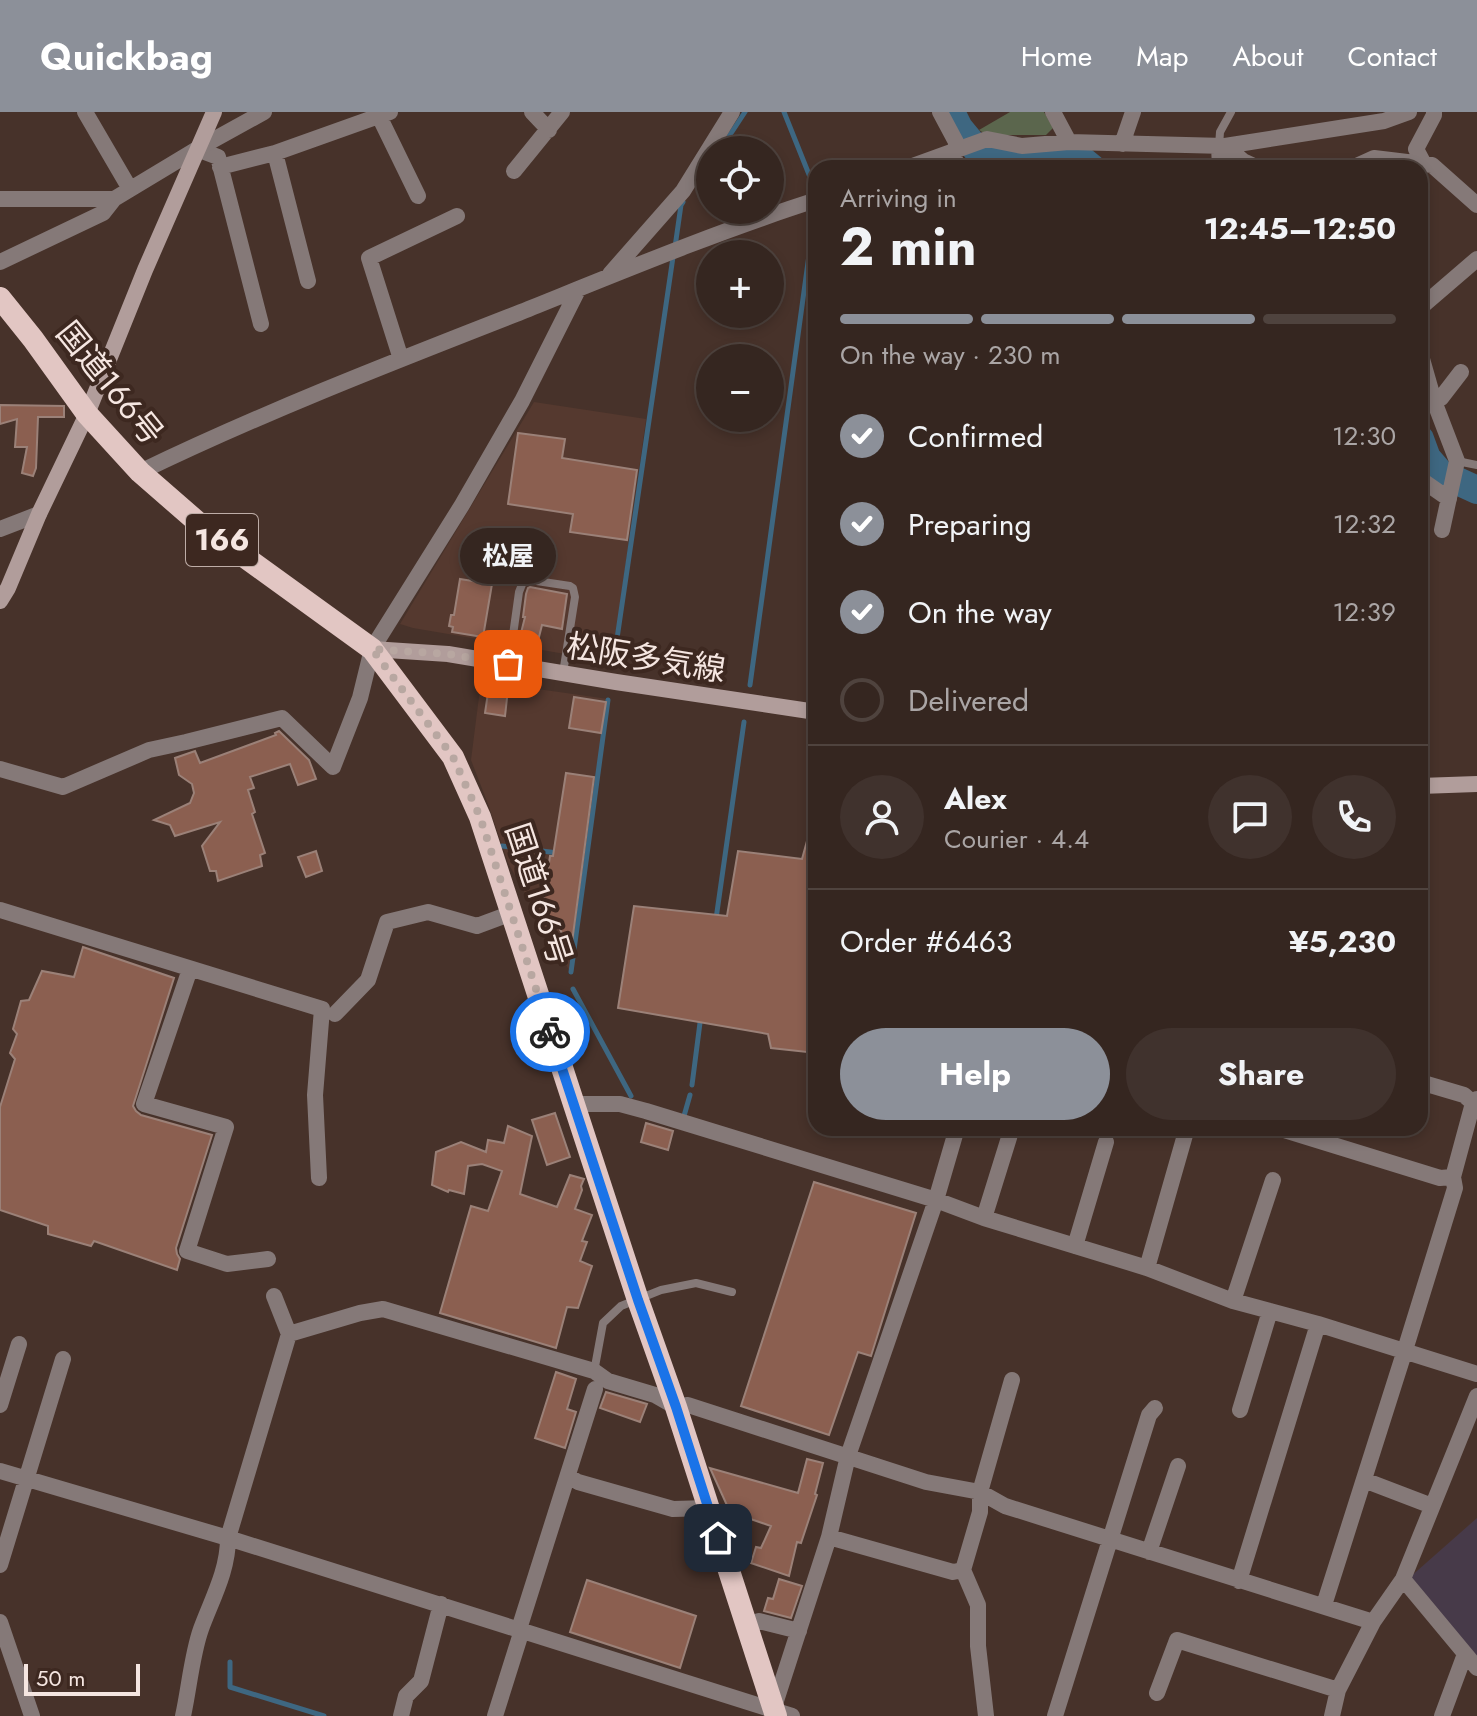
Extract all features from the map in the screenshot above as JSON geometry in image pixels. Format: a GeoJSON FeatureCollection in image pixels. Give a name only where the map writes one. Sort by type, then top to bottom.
{"type":"FeatureCollection","features":[{"type":"Feature","properties":{"kind":"highway","name":"国道166号"},"geometry":{"type":"LineString","coordinates":[[0,298],[87,414],[140,472],[202,526],[372,649],[453,757],[480,817],[778,1714]]}},
{"type":"Feature","properties":{"kind":"main road"},"geometry":{"type":"LineString","coordinates":[[0,601],[87,414],[214,112]]}},
{"type":"Feature","properties":{"kind":"main road","name":"松阪多気線"},"geometry":{"type":"LineString","coordinates":[[372,649],[448,654],[808,711]]}},
{"type":"Feature","properties":{"kind":"main road"},"geometry":{"type":"LineString","coordinates":[[1428,786],[1477,784]]}},
{"type":"Feature","properties":{"kind":"street"},"geometry":{"type":"LineString","coordinates":[[85,112],[130,189]]}},
{"type":"Feature","properties":{"kind":"street"},"geometry":{"type":"LineString","coordinates":[[0,262],[103,213],[114,199],[264,112]]}},
{"type":"Feature","properties":{"kind":"street"},"geometry":{"type":"LineString","coordinates":[[532,112],[549,130]]}},
{"type":"Feature","properties":{"kind":"street"},"geometry":{"type":"LineString","coordinates":[[514,171],[562,112]]}},
{"type":"Feature","properties":{"kind":"street"},"geometry":{"type":"LineString","coordinates":[[607,278],[683,191],[732,112]]}},
{"type":"Feature","properties":{"kind":"street"},"geometry":{"type":"LineString","coordinates":[[940,112],[954,136],[955,160]]}},
{"type":"Feature","properties":{"kind":"street"},"geometry":{"type":"LineString","coordinates":[[1053,112],[1069,142]]}},
{"type":"Feature","properties":{"kind":"street"},"geometry":{"type":"LineString","coordinates":[[1122,144],[1133,112]]}},
{"type":"Feature","properties":{"kind":"street"},"geometry":{"type":"LineString","coordinates":[[929,160],[987,139],[1022,146],[1069,142],[1222,146],[1384,121],[1409,112]]}},
{"type":"Feature","properties":{"kind":"street"},"geometry":{"type":"LineString","coordinates":[[1422,160],[1416,149],[1434,112]]}},
{"type":"Feature","properties":{"kind":"street"},"geometry":{"type":"LineString","coordinates":[[220,167],[275,153],[384,114],[418,196]]}},
{"type":"Feature","properties":{"kind":"street"},"geometry":{"type":"LineString","coordinates":[[1221,160],[1222,146]]}},
{"type":"Feature","properties":{"kind":"street"},"geometry":{"type":"LineString","coordinates":[[1222,146],[1242,160]]}},
{"type":"Feature","properties":{"kind":"street"},"geometry":{"type":"LineString","coordinates":[[197,149],[218,157],[261,324]]}},
{"type":"Feature","properties":{"kind":"street"},"geometry":{"type":"LineString","coordinates":[[275,153],[308,281]]}},
{"type":"Feature","properties":{"kind":"street"},"geometry":{"type":"LineString","coordinates":[[1370,160],[1391,160]]}},
{"type":"Feature","properties":{"kind":"street"},"geometry":{"type":"LineString","coordinates":[[1428,164],[1438,169],[1477,205]]}},
{"type":"Feature","properties":{"kind":"street"},"geometry":{"type":"LineString","coordinates":[[0,199],[114,199]]}},
{"type":"Feature","properties":{"kind":"street"},"geometry":{"type":"LineString","coordinates":[[140,472],[217,435],[401,359],[672,252],[808,203]]}},
{"type":"Feature","properties":{"kind":"street"},"geometry":{"type":"LineString","coordinates":[[401,359],[369,258],[457,216]]}},
{"type":"Feature","properties":{"kind":"street"},"geometry":{"type":"LineString","coordinates":[[1428,301],[1477,259]]}},
{"type":"Feature","properties":{"kind":"street"},"geometry":{"type":"LineString","coordinates":[[0,769],[63,787],[149,750],[282,718],[333,767],[360,698],[372,649],[462,505],[522,401],[578,290]]}},
{"type":"Feature","properties":{"kind":"street"},"geometry":{"type":"LineString","coordinates":[[1434,401],[1441,398],[1461,372]]}},
{"type":"Feature","properties":{"kind":"street"},"geometry":{"type":"LineString","coordinates":[[1428,380],[1457,462],[1442,530]]}},
{"type":"Feature","properties":{"kind":"street"},"geometry":{"type":"LineString","coordinates":[[1428,484],[1450,495]]}},
{"type":"Feature","properties":{"kind":"street"},"geometry":{"type":"LineString","coordinates":[[0,529],[39,514]]}},
{"type":"Feature","properties":{"kind":"street"},"geometry":{"type":"LineString","coordinates":[[0,910],[322,1009],[315,1095],[319,1178]]}},
{"type":"Feature","properties":{"kind":"street"},"geometry":{"type":"LineString","coordinates":[[335,1014],[368,980],[387,922],[428,912],[477,926],[512,913]]}},
{"type":"Feature","properties":{"kind":"street"},"geometry":{"type":"LineString","coordinates":[[190,969],[144,1104],[226,1127],[187,1251],[227,1264],[268,1259]]}},
{"type":"Feature","properties":{"kind":"street"},"geometry":{"type":"LineString","coordinates":[[1324,1605],[1455,1188],[1453,1177],[1476,1102],[1464,1095],[1428,1084]]}},
{"type":"Feature","properties":{"kind":"street"},"geometry":{"type":"LineString","coordinates":[[574,1104],[620,1104],[646,1111],[1147,1268],[1233,1301],[1477,1374]]}},
{"type":"Feature","properties":{"kind":"street"},"geometry":{"type":"LineString","coordinates":[[0,1471],[441,1604],[778,1714],[799,1631],[829,1537],[848,1456],[936,1200],[955,1136]]}},
{"type":"Feature","properties":{"kind":"street"},"geometry":{"type":"LineString","coordinates":[[984,1218],[1010,1136]]}},
{"type":"Feature","properties":{"kind":"street"},"geometry":{"type":"LineString","coordinates":[[1147,1268],[1185,1136]]}},
{"type":"Feature","properties":{"kind":"street"},"geometry":{"type":"LineString","coordinates":[[1304,1136],[1440,1178],[1453,1177]]}},
{"type":"Feature","properties":{"kind":"street"},"geometry":{"type":"LineString","coordinates":[[1075,1246],[1106,1142]]}},
{"type":"Feature","properties":{"kind":"street"},"geometry":{"type":"LineString","coordinates":[[1233,1301],[1273,1180]]}},
{"type":"Feature","properties":{"kind":"street"},"geometry":{"type":"LineString","coordinates":[[183,1716],[200,1631],[216,1595],[228,1553],[228,1538],[289,1334],[274,1296]]}},
{"type":"Feature","properties":{"kind":"street"},"geometry":{"type":"LineString","coordinates":[[289,1334],[383,1309],[594,1371],[608,1381],[655,1395],[676,1407],[688,1405],[926,1482],[980,1492],[1005,1506],[1373,1622]]}},
{"type":"Feature","properties":{"kind":"street"},"geometry":{"type":"LineString","coordinates":[[1240,1410],[1270,1311]]}},
{"type":"Feature","properties":{"kind":"street"},"geometry":{"type":"LineString","coordinates":[[1239,1581],[1318,1324]]}},
{"type":"Feature","properties":{"kind":"street"},"geometry":{"type":"LineString","coordinates":[[0,1405],[19,1344]]}},
{"type":"Feature","properties":{"kind":"street"},"geometry":{"type":"LineString","coordinates":[[0,1565],[63,1359]]}},
{"type":"Feature","properties":{"kind":"street"},"geometry":{"type":"LineString","coordinates":[[986,1716],[978,1646],[978,1605],[963,1570],[980,1512],[980,1492],[1012,1380]]}},
{"type":"Feature","properties":{"kind":"street"},"geometry":{"type":"LineString","coordinates":[[495,1716],[595,1389]]}},
{"type":"Feature","properties":{"kind":"street"},"geometry":{"type":"LineString","coordinates":[[1332,1716],[1338,1690],[1373,1622],[1403,1579],[1477,1396]]}},
{"type":"Feature","properties":{"kind":"street"},"geometry":{"type":"LineString","coordinates":[[1055,1716],[1149,1415],[1155,1408]]}},
{"type":"Feature","properties":{"kind":"street"},"geometry":{"type":"LineString","coordinates":[[1149,1552],[1178,1466]]}},
{"type":"Feature","properties":{"kind":"street"},"geometry":{"type":"LineString","coordinates":[[568,1476],[578,1482],[673,1509],[709,1508]]}},
{"type":"Feature","properties":{"kind":"street"},"geometry":{"type":"LineString","coordinates":[[1364,1480],[1432,1506]]}},
{"type":"Feature","properties":{"kind":"street"},"geometry":{"type":"LineString","coordinates":[[829,1537],[953,1572],[963,1570]]}},
{"type":"Feature","properties":{"kind":"street"},"geometry":{"type":"LineString","coordinates":[[1403,1579],[1477,1668]]}},
{"type":"Feature","properties":{"kind":"street"},"geometry":{"type":"LineString","coordinates":[[401,1716],[406,1696],[421,1681],[441,1604]]}},
{"type":"Feature","properties":{"kind":"street"},"geometry":{"type":"LineString","coordinates":[[747,1627],[759,1621],[799,1631]]}},
{"type":"Feature","properties":{"kind":"street"},"geometry":{"type":"LineString","coordinates":[[0,1622],[32,1716]]}},
{"type":"Feature","properties":{"kind":"street"},"geometry":{"type":"LineString","coordinates":[[1157,1693],[1177,1640],[1338,1690]]}},
{"type":"Feature","properties":{"kind":"street"},"geometry":{"type":"LineString","coordinates":[[1442,1716],[1465,1654]]}},
{"type":"Feature","properties":{"kind":"lane"},"geometry":{"type":"LineString","coordinates":[[1222,146],[1220,132],[1231,112]]}},
{"type":"Feature","properties":{"kind":"lane"},"geometry":{"type":"LineString","coordinates":[[1457,462],[1477,465]]}},
{"type":"Feature","properties":{"kind":"lane"},"geometry":{"type":"LineString","coordinates":[[508,664],[521,585],[530,580],[570,586],[575,592],[563,673]]}},
{"type":"Feature","properties":{"kind":"lane"},"geometry":{"type":"LineString","coordinates":[[595,1389],[594,1371],[603,1323],[621,1306],[661,1290],[696,1283],[732,1292]]}},
{"type":"Feature","properties":{"kind":"shaded area"},"geometry":{"type":"Polygon","coordinates":[[[534,402],[646,419],[612,662],[400,624],[534,402]]]}},
{"type":"Feature","properties":{"kind":"shaded area"},"geometry":{"type":"Polygon","coordinates":[[[481,681],[608,699],[569,970],[508,863],[471,760],[481,681]]]}},
{"type":"Feature","properties":{"kind":"shaded area"},"geometry":{"type":"Polygon","coordinates":[[[1477,1518],[1477,1659],[1409,1578],[1477,1518]]]}},
{"type":"Feature","properties":{"kind":"green space"},"geometry":{"type":"Polygon","coordinates":[[[1010,112],[1044,112],[1053,128],[1046,135],[987,135],[979,130],[1010,112]]]}},
{"type":"Feature","properties":{"kind":"building"},"geometry":{"type":"Polygon","coordinates":[[[0,405],[64,406],[64,417],[38,417],[33,476],[22,473],[27,447],[15,447],[17,419],[0,424],[0,405]]]}},
{"type":"Feature","properties":{"kind":"building"},"geometry":{"type":"Polygon","coordinates":[[[518,433],[565,439],[562,458],[637,470],[627,540],[570,532],[573,514],[508,504],[518,433]]]}},
{"type":"Feature","properties":{"kind":"building"},"geometry":{"type":"Polygon","coordinates":[[[460,579],[492,584],[483,637],[452,632],[453,627],[449,626],[460,579]]]}},
{"type":"Feature","properties":{"kind":"building"},"geometry":{"type":"Polygon","coordinates":[[[530,587],[567,594],[562,629],[542,625],[539,637],[521,633],[526,594],[530,587]]]}},
{"type":"Feature","properties":{"kind":"building"},"geometry":{"type":"Polygon","coordinates":[[[489,686],[508,689],[505,716],[485,713],[489,686]]]}},
{"type":"Feature","properties":{"kind":"building"},"geometry":{"type":"Polygon","coordinates":[[[574,697],[606,702],[601,733],[569,728],[574,697]]]}},
{"type":"Feature","properties":{"kind":"building"},"geometry":{"type":"Polygon","coordinates":[[[279,731],[309,760],[316,779],[298,785],[290,764],[250,777],[254,788],[248,790],[255,812],[252,814],[265,853],[260,855],[262,866],[218,881],[216,871],[210,871],[202,846],[220,822],[175,836],[170,825],[154,820],[190,803],[194,793],[192,784],[179,775],[175,758],[195,751],[200,763],[276,735],[279,731]]]}},
{"type":"Feature","properties":{"kind":"building"},"geometry":{"type":"Polygon","coordinates":[[[566,773],[594,777],[571,950],[556,922],[552,924],[543,904],[566,773]]]}},
{"type":"Feature","properties":{"kind":"building"},"geometry":{"type":"Polygon","coordinates":[[[808,837],[808,1052],[771,1048],[768,1034],[618,1008],[634,906],[727,916],[738,851],[802,859],[808,837]]]}},
{"type":"Feature","properties":{"kind":"building"},"geometry":{"type":"Polygon","coordinates":[[[316,851],[322,871],[306,877],[298,857],[316,851]]]}},
{"type":"Feature","properties":{"kind":"building"},"geometry":{"type":"Polygon","coordinates":[[[83,947],[174,978],[133,1106],[141,1115],[212,1135],[176,1248],[180,1259],[177,1270],[94,1241],[91,1246],[48,1234],[48,1226],[0,1210],[0,1107],[15,1059],[10,1053],[17,1034],[13,1029],[21,1001],[29,1000],[42,971],[74,977],[83,947]]]}},
{"type":"Feature","properties":{"kind":"building"},"geometry":{"type":"Polygon","coordinates":[[[555,1113],[570,1157],[547,1165],[532,1120],[555,1113]]]}},
{"type":"Feature","properties":{"kind":"building"},"geometry":{"type":"Polygon","coordinates":[[[646,1123],[673,1131],[668,1150],[641,1142],[646,1123]]]}},
{"type":"Feature","properties":{"kind":"building"},"geometry":{"type":"Polygon","coordinates":[[[508,1126],[532,1136],[520,1194],[557,1207],[570,1175],[584,1179],[575,1209],[592,1215],[582,1241],[587,1242],[580,1261],[592,1266],[578,1308],[567,1307],[556,1348],[440,1313],[471,1206],[488,1211],[502,1171],[482,1164],[468,1166],[464,1194],[448,1192],[432,1185],[436,1152],[461,1142],[486,1152],[488,1140],[504,1143],[508,1126]]]}},
{"type":"Feature","properties":{"kind":"building"},"geometry":{"type":"Polygon","coordinates":[[[814,1182],[916,1213],[871,1356],[858,1352],[829,1435],[741,1406],[814,1182]]]}},
{"type":"Feature","properties":{"kind":"building"},"geometry":{"type":"Polygon","coordinates":[[[556,1372],[576,1379],[567,1409],[576,1412],[565,1448],[535,1438],[556,1372]]]}},
{"type":"Feature","properties":{"kind":"building"},"geometry":{"type":"Polygon","coordinates":[[[606,1392],[647,1404],[640,1422],[600,1408],[606,1392]]]}},
{"type":"Feature","properties":{"kind":"building"},"geometry":{"type":"Polygon","coordinates":[[[807,1459],[823,1463],[817,1495],[801,1543],[797,1542],[789,1576],[751,1563],[756,1547],[761,1548],[771,1526],[730,1512],[710,1468],[798,1493],[807,1459]]]}},
{"type":"Feature","properties":{"kind":"building"},"geometry":{"type":"Polygon","coordinates":[[[779,1579],[802,1586],[791,1618],[764,1611],[768,1598],[773,1599],[779,1579]]]}},
{"type":"Feature","properties":{"kind":"building"},"geometry":{"type":"Polygon","coordinates":[[[587,1580],[696,1616],[680,1668],[570,1632],[587,1580]]]}},
{"type":"Feature","properties":{"kind":"waterway"},"geometry":{"type":"LineString","coordinates":[[729,136],[745,112]]}},
{"type":"Feature","properties":{"kind":"waterway"},"geometry":{"type":"LineString","coordinates":[[784,112],[808,172]]}},
{"type":"Feature","properties":{"kind":"waterway"},"geometry":{"type":"LineString","coordinates":[[951,112],[959,128],[978,151],[1024,160]]}},
{"type":"Feature","properties":{"kind":"waterway"},"geometry":{"type":"LineString","coordinates":[[1024,160],[1057,156],[1082,160]]}},
{"type":"Feature","properties":{"kind":"waterway"},"geometry":{"type":"LineString","coordinates":[[675,247],[683,202]]}},
{"type":"Feature","properties":{"kind":"waterway"},"geometry":{"type":"LineString","coordinates":[[614,659],[673,257]]}},
{"type":"Feature","properties":{"kind":"waterway"},"geometry":{"type":"LineString","coordinates":[[750,685],[808,262]]}},
{"type":"Feature","properties":{"kind":"waterway"},"geometry":{"type":"LineString","coordinates":[[1428,459],[1440,473],[1477,490]]}},
{"type":"Feature","properties":{"kind":"waterway"},"geometry":{"type":"LineString","coordinates":[[571,972],[608,700]]}},
{"type":"Feature","properties":{"kind":"waterway"},"geometry":{"type":"LineString","coordinates":[[716,919],[744,722]]}},
{"type":"Feature","properties":{"kind":"waterway"},"geometry":{"type":"LineString","coordinates":[[502,846],[558,853]]}},
{"type":"Feature","properties":{"kind":"waterway"},"geometry":{"type":"LineString","coordinates":[[573,989],[631,1096]]}},
{"type":"Feature","properties":{"kind":"waterway"},"geometry":{"type":"LineString","coordinates":[[692,1085],[701,1015]]}},
{"type":"Feature","properties":{"kind":"waterway"},"geometry":{"type":"LineString","coordinates":[[684,1116],[690,1095]]}},
{"type":"Feature","properties":{"kind":"waterway"},"geometry":{"type":"LineString","coordinates":[[230,1662],[230,1687],[324,1716]]}},
{"type":"Feature","properties":{"kind":"way so far"},"geometry":{"type":"LineString","coordinates":[[508,664],[448,654],[372,649],[453,757],[480,817],[550,1032]]}},
{"type":"Feature","properties":{"kind":"place","name":"松屋"},"geometry":{"type":"Point","coordinates":[508,664]}},
{"type":"Feature","properties":{"kind":"route"},"geometry":{"type":"LineString","coordinates":[[550,1032],[718,1538]]}}]}
